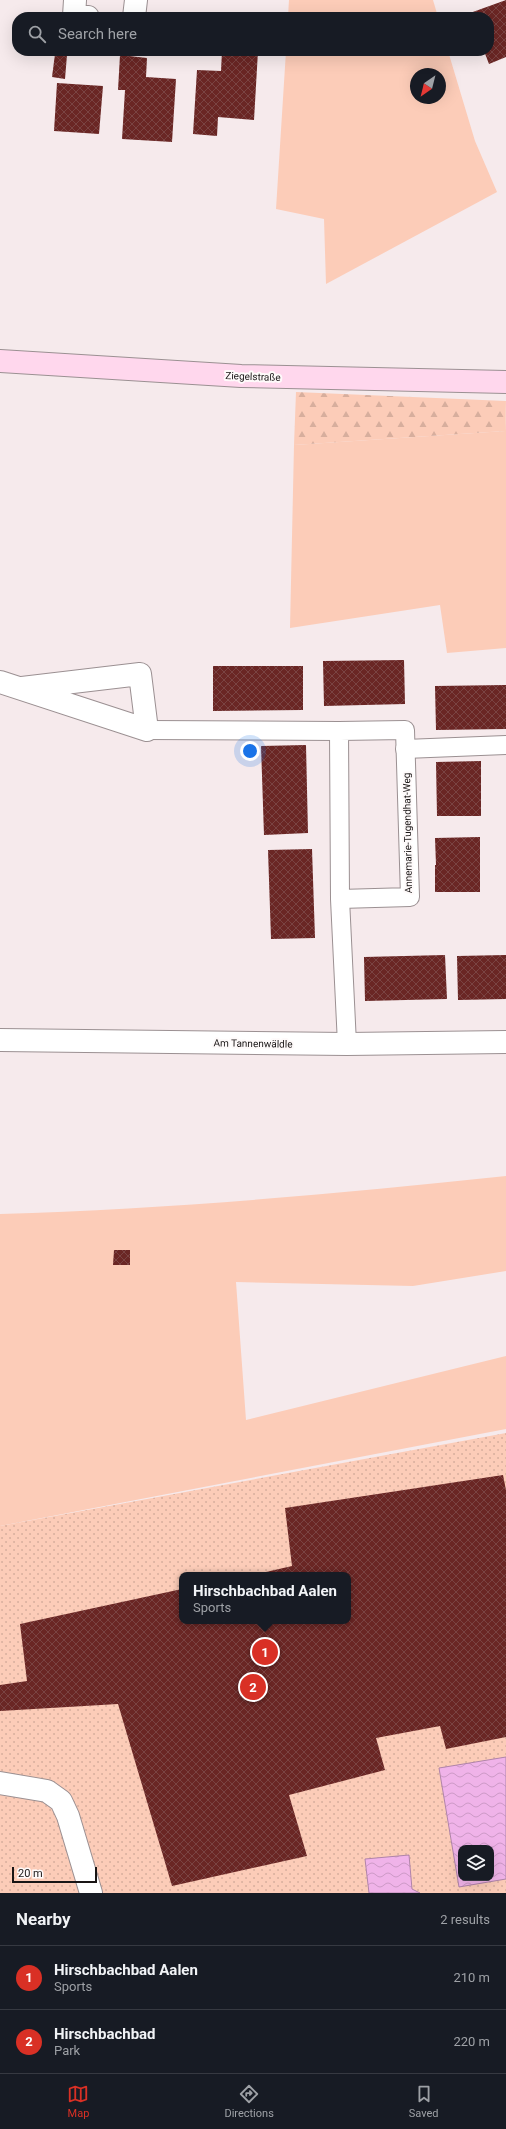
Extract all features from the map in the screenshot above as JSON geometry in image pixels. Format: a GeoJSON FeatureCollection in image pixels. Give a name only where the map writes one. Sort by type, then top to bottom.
{"type":"FeatureCollection","features":[{"type":"Feature","properties":{"kind":"main road","name":"Ziegelstraße"},"geometry":{"type":"LineString","coordinates":[[0,361],[242,376],[506,382]]}},
{"type":"Feature","properties":{"kind":"street"},"geometry":{"type":"LineString","coordinates":[[74,12],[75,0]]}},
{"type":"Feature","properties":{"kind":"street"},"geometry":{"type":"LineString","coordinates":[[135,12],[136,0]]}},
{"type":"Feature","properties":{"kind":"street"},"geometry":{"type":"LineString","coordinates":[[0,682],[147,730],[140,674],[22,688]]}},
{"type":"Feature","properties":{"kind":"street","name":"Annemarie-Tugendhat-Weg"},"geometry":{"type":"LineString","coordinates":[[147,730],[405,730],[410,897],[340,899]]}},
{"type":"Feature","properties":{"kind":"street"},"geometry":{"type":"LineString","coordinates":[[339,731],[340,899],[347,1044]]}},
{"type":"Feature","properties":{"kind":"street"},"geometry":{"type":"LineString","coordinates":[[405,749],[506,745]]}},
{"type":"Feature","properties":{"kind":"street","name":"Am Tannenwäldle"},"geometry":{"type":"LineString","coordinates":[[0,1040],[347,1044],[506,1042]]}},
{"type":"Feature","properties":{"kind":"street"},"geometry":{"type":"LineString","coordinates":[[0,1783],[47,1791],[61,1800],[68,1816],[91,1893]]}},
{"type":"Feature","properties":{"kind":"green space"},"geometry":{"type":"Polygon","coordinates":[[[289,0],[433,0],[437,12],[288,12],[289,0]]]}},
{"type":"Feature","properties":{"kind":"green space"},"geometry":{"type":"Polygon","coordinates":[[[286,56],[450,56],[475,141],[497,192],[326,284],[324,219],[276,209],[286,56]]]}},
{"type":"Feature","properties":{"kind":"green space"},"geometry":{"type":"Polygon","coordinates":[[[296,392],[506,401],[505,431],[294,445],[296,392]]]}},
{"type":"Feature","properties":{"kind":"green space"},"geometry":{"type":"Polygon","coordinates":[[[506,401],[506,648],[447,653],[440,605],[290,628],[294,445],[505,431],[506,401]]]}},
{"type":"Feature","properties":{"kind":"green space"},"geometry":{"type":"Polygon","coordinates":[[[506,1176],[506,1271],[413,1286],[236,1282],[246,1420],[506,1356],[506,1429],[0,1526],[0,1214],[190,1205],[380,1189],[506,1176]]]}},
{"type":"Feature","properties":{"kind":"green space"},"geometry":{"type":"Polygon","coordinates":[[[506,1433],[506,1893],[0,1893],[0,1526],[506,1433]]]}},
{"type":"Feature","properties":{"kind":"water"},"geometry":{"type":"Polygon","coordinates":[[[506,1757],[506,1879],[459,1887],[439,1768],[506,1757]]]}},
{"type":"Feature","properties":{"kind":"water"},"geometry":{"type":"Polygon","coordinates":[[[409,1855],[412,1889],[420,1893],[369,1893],[365,1859],[409,1855]]]}},
{"type":"Feature","properties":{"kind":"building"},"geometry":{"type":"Polygon","coordinates":[[[506,0],[506,57],[489,64],[486,56],[494,56],[494,12],[473,12],[506,0]]]}},
{"type":"Feature","properties":{"kind":"building"},"geometry":{"type":"Polygon","coordinates":[[[55,56],[67,56],[65,79],[52,77],[55,56]]]}},
{"type":"Feature","properties":{"kind":"building"},"geometry":{"type":"Polygon","coordinates":[[[120,56],[147,58],[146,77],[176,79],[172,142],[122,139],[125,90],[118,90],[120,56]]]}},
{"type":"Feature","properties":{"kind":"building"},"geometry":{"type":"Polygon","coordinates":[[[222,56],[258,56],[254,120],[218,117],[217,136],[193,134],[197,70],[221,71],[222,56]]]}},
{"type":"Feature","properties":{"kind":"building"},"geometry":{"type":"Polygon","coordinates":[[[57,83],[103,86],[99,134],[54,131],[57,83]]]}},
{"type":"Feature","properties":{"kind":"building"},"geometry":{"type":"Polygon","coordinates":[[[404,660],[405,704],[324,706],[323,661],[404,660]]]}},
{"type":"Feature","properties":{"kind":"building"},"geometry":{"type":"Polygon","coordinates":[[[213,666],[303,666],[303,710],[213,711],[213,666]]]}},
{"type":"Feature","properties":{"kind":"building"},"geometry":{"type":"Polygon","coordinates":[[[506,685],[506,729],[436,730],[435,686],[506,685]]]}},
{"type":"Feature","properties":{"kind":"building"},"geometry":{"type":"Polygon","coordinates":[[[306,745],[308,833],[264,835],[261,746],[306,745]]]}},
{"type":"Feature","properties":{"kind":"building"},"geometry":{"type":"Polygon","coordinates":[[[481,761],[481,816],[437,816],[436,762],[481,761]]]}},
{"type":"Feature","properties":{"kind":"building"},"geometry":{"type":"Polygon","coordinates":[[[480,837],[480,892],[435,892],[435,838],[480,837]]]}},
{"type":"Feature","properties":{"kind":"building"},"geometry":{"type":"Polygon","coordinates":[[[312,849],[315,938],[271,939],[268,850],[312,849]]]}},
{"type":"Feature","properties":{"kind":"building"},"geometry":{"type":"Polygon","coordinates":[[[445,955],[447,999],[365,1001],[364,957],[445,955]]]}},
{"type":"Feature","properties":{"kind":"building"},"geometry":{"type":"Polygon","coordinates":[[[506,955],[506,999],[458,1000],[457,956],[506,955]]]}},
{"type":"Feature","properties":{"kind":"building"},"geometry":{"type":"Polygon","coordinates":[[[114,1250],[130,1250],[130,1265],[113,1265],[114,1250]]]}},
{"type":"Feature","properties":{"kind":"building"},"geometry":{"type":"Polygon","coordinates":[[[503,1475],[506,1490],[506,1737],[446,1749],[440,1726],[376,1738],[385,1770],[289,1795],[307,1856],[172,1886],[118,1704],[0,1711],[0,1685],[27,1681],[20,1624],[179,1590],[179,1624],[351,1624],[351,1572],[266,1572],[292,1566],[285,1508],[503,1475]]]}},
{"type":"Feature","properties":{"kind":"place","name":"Hirschbachbad Aalen"},"geometry":{"type":"Point","coordinates":[265,1652]}},
{"type":"Feature","properties":{"kind":"place","name":"Hirschbachbad"},"geometry":{"type":"Point","coordinates":[253,1687]}}]}
